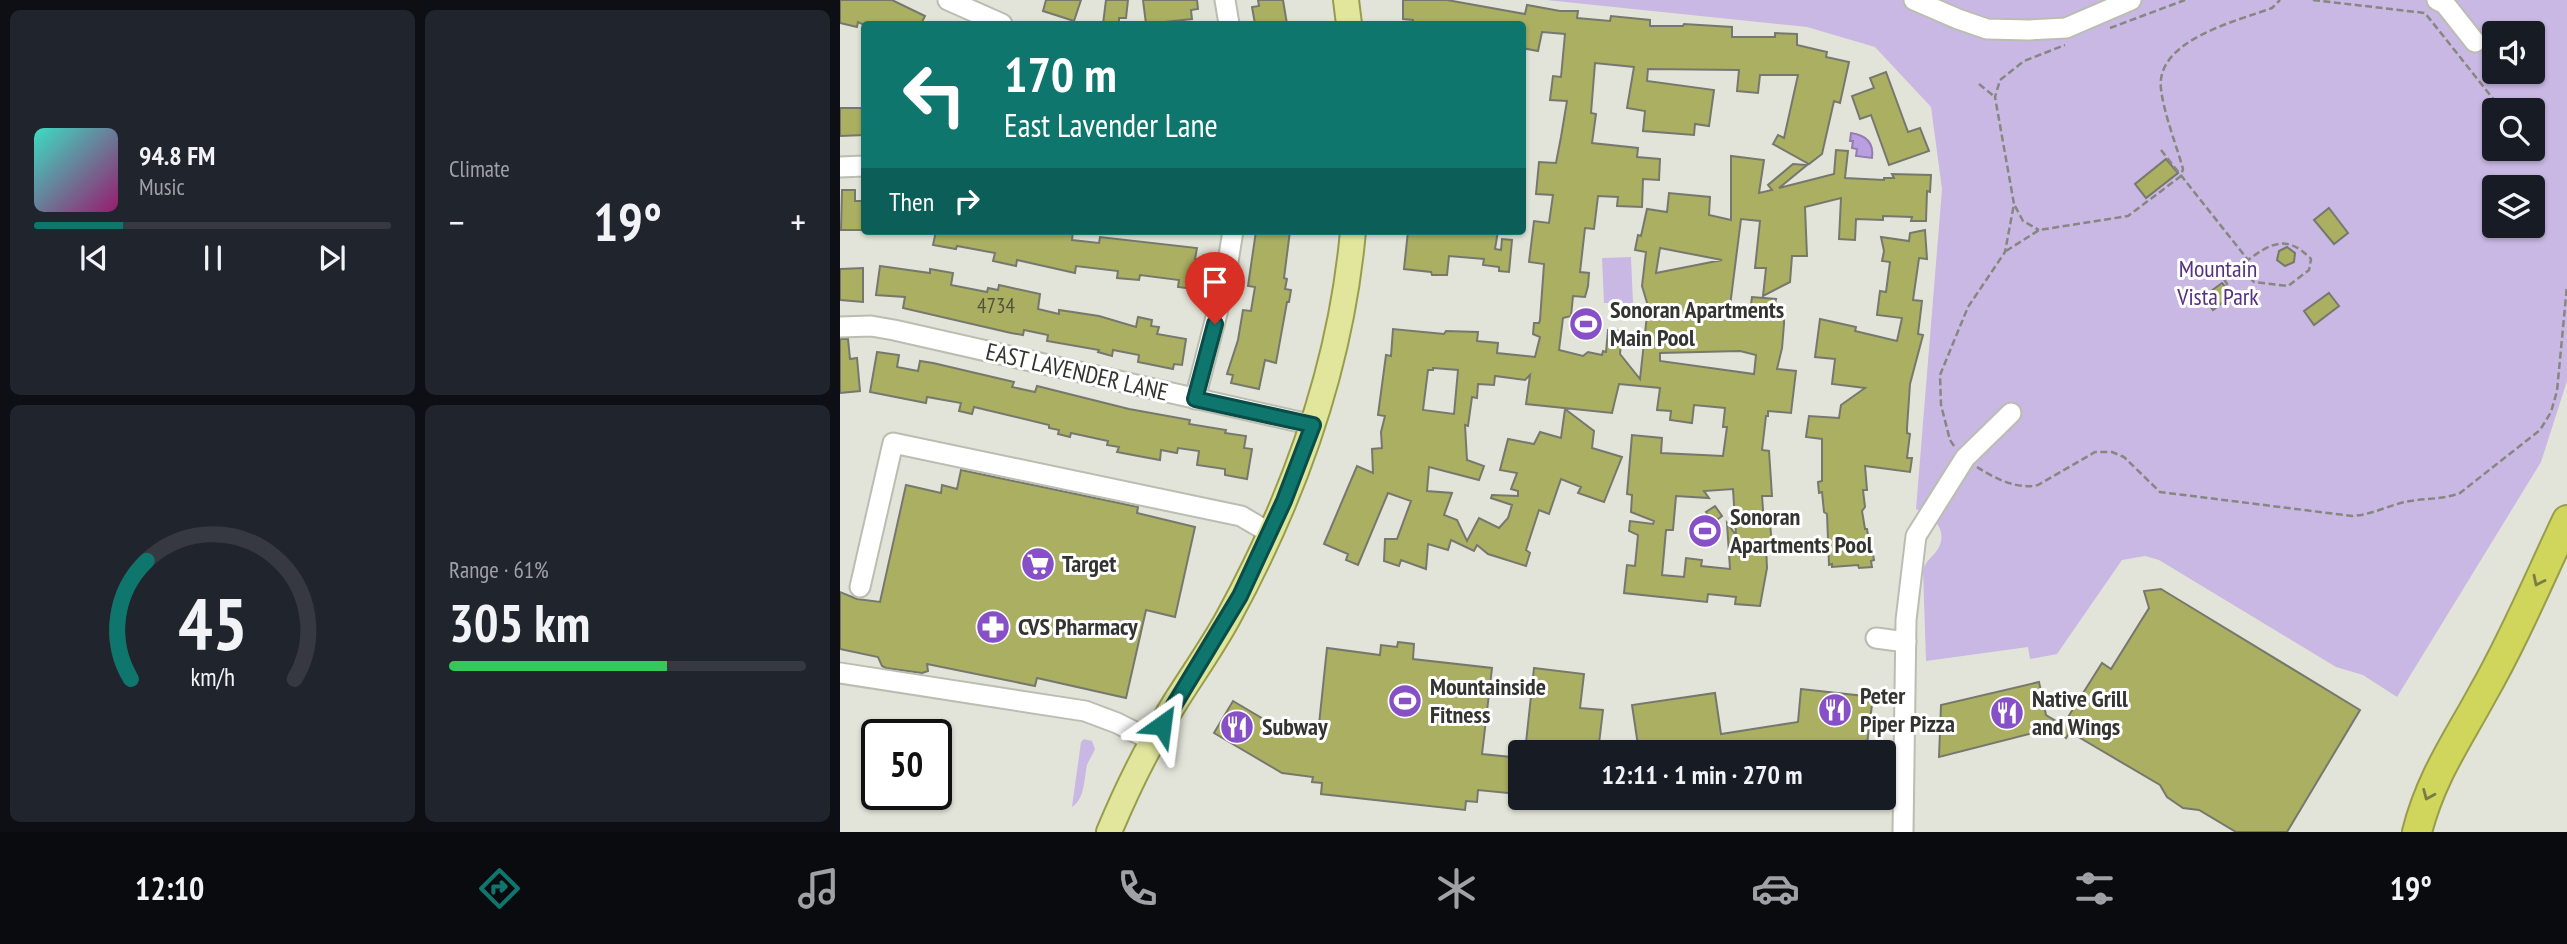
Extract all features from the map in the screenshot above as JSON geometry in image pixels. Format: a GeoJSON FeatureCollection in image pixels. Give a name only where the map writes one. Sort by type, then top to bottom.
{"type":"FeatureCollection","features":[{"type":"Feature","properties":{"kind":"highway"},"geometry":{"type":"LineString","coordinates":[[2417,832],[2424,805],[2444,759],[2484,692],[2567,520]]}},
{"type":"Feature","properties":{"kind":"main road"},"geometry":{"type":"LineString","coordinates":[[1346,0],[1349,21]]}},
{"type":"Feature","properties":{"kind":"main road"},"geometry":{"type":"LineString","coordinates":[[1109,832],[1138,766],[1227,620],[1270,533],[1313,425],[1341,317],[1352,235]]}},
{"type":"Feature","properties":{"kind":"street"},"geometry":{"type":"LineString","coordinates":[[948,0],[987,8],[999,21]]}},
{"type":"Feature","properties":{"kind":"street"},"geometry":{"type":"LineString","coordinates":[[1225,0],[1228,21]]}},
{"type":"Feature","properties":{"kind":"street"},"geometry":{"type":"LineString","coordinates":[[1914,0],[1987,29],[2029,30],[2066,28],[2131,0]]}},
{"type":"Feature","properties":{"kind":"street"},"geometry":{"type":"LineString","coordinates":[[2437,0],[2445,4],[2475,42]]}},
{"type":"Feature","properties":{"kind":"street"},"geometry":{"type":"LineString","coordinates":[[840,167],[861,166]]}},
{"type":"Feature","properties":{"kind":"street"},"geometry":{"type":"LineString","coordinates":[[1195,399],[1221,299],[1232,235]]}},
{"type":"Feature","properties":{"kind":"street","name":"EAST LAVENDER LANE"},"geometry":{"type":"LineString","coordinates":[[840,327],[871,326],[894,330],[1313,425]]}},
{"type":"Feature","properties":{"kind":"street"},"geometry":{"type":"LineString","coordinates":[[1903,832],[1906,642],[1916,536],[1965,458],[2011,413]]}},
{"type":"Feature","properties":{"kind":"street"},"geometry":{"type":"LineString","coordinates":[[860,587],[893,443],[1241,516],[1270,533]]}},
{"type":"Feature","properties":{"kind":"street"},"geometry":{"type":"LineString","coordinates":[[1876,638],[1906,642]]}},
{"type":"Feature","properties":{"kind":"street"},"geometry":{"type":"LineString","coordinates":[[840,673],[1085,711],[1153,741]]}},
{"type":"Feature","properties":{"kind":"path"},"geometry":{"type":"LineString","coordinates":[[2111,28],[2185,0]]}},
{"type":"Feature","properties":{"kind":"path"},"geometry":{"type":"LineString","coordinates":[[2280,0],[2272,8],[2206,32],[2179,49],[2164,68],[2161,88],[2183,169],[2181,176],[2128,216],[2039,230],[2005,252],[1968,307],[1940,375],[1941,405],[1950,440],[1965,458],[1990,476],[2030,486],[2038,485],[2095,452],[2112,452],[2124,457],[2160,492],[2352,516],[2363,516],[2403,502],[2448,498],[2460,493],[2540,430],[2551,412],[2557,391],[2567,286]]}},
{"type":"Feature","properties":{"kind":"path"},"geometry":{"type":"LineString","coordinates":[[2313,0],[2425,13],[2492,98]]}},
{"type":"Feature","properties":{"kind":"path"},"geometry":{"type":"LineString","coordinates":[[2039,230],[2023,222],[2014,204],[1995,97],[2000,80],[2024,61],[2074,42]]}},
{"type":"Feature","properties":{"kind":"path"},"geometry":{"type":"LineString","coordinates":[[1979,84],[1995,97]]}},
{"type":"Feature","properties":{"kind":"path"},"geometry":{"type":"LineString","coordinates":[[2161,150],[2248,260]]}},
{"type":"Feature","properties":{"kind":"path"},"geometry":{"type":"LineString","coordinates":[[2005,252],[2014,204]]}},
{"type":"Feature","properties":{"kind":"path"},"geometry":{"type":"LineString","coordinates":[[2233,295],[2224,279],[2239,266],[2265,247],[2277,243],[2300,247],[2311,259],[2309,270],[2288,286],[2254,282],[2239,266]]}},
{"type":"Feature","properties":{"kind":"green space","name":"Mountain Vista Park"},"geometry":{"type":"Polygon","coordinates":[[[1546,0],[2567,0],[2567,381],[2541,462],[2397,697],[2363,675],[2336,667],[2159,560],[2145,556],[2122,560],[2057,654],[2030,659],[2028,647],[1926,661],[1923,570],[1939,547],[1941,534],[1937,523],[1916,509],[1942,189],[1931,107],[1875,47],[1807,27],[1546,0]]]}},
{"type":"Feature","properties":{"kind":"green space"},"geometry":{"type":"Polygon","coordinates":[[[1631,257],[1633,303],[1604,303],[1602,258],[1631,257]]]}},
{"type":"Feature","properties":{"kind":"green space"},"geometry":{"type":"Polygon","coordinates":[[[1084,739],[1092,741],[1095,749],[1087,765],[1082,794],[1072,807],[1081,742],[1084,739]]]}},
{"type":"Feature","properties":{"kind":"shaded area"},"geometry":{"type":"Polygon","coordinates":[[[1851,133],[1868,141],[1872,148],[1872,158],[1856,156],[1857,149],[1852,148],[1853,141],[1850,141],[1851,133]]]}},
{"type":"Feature","properties":{"kind":"shaded area","name":"Sonoran Apartments Main Pool"},"geometry":{"type":"Polygon","coordinates":[[[1583,312],[1590,313],[1593,318],[1592,331],[1584,337],[1575,336],[1583,312]]]}},
{"type":"Feature","properties":{"kind":"shaded area","name":"Sonoran Apartments Pool"},"geometry":{"type":"Polygon","coordinates":[[[1702,517],[1712,528],[1716,526],[1718,529],[1713,540],[1701,537],[1696,540],[1690,533],[1696,528],[1693,523],[1702,517]]]}},
{"type":"Feature","properties":{"kind":"building"},"geometry":{"type":"Polygon","coordinates":[[[840,0],[892,0],[925,16],[922,21],[861,21],[857,27],[840,23],[840,0]]]}},
{"type":"Feature","properties":{"kind":"building"},"geometry":{"type":"Polygon","coordinates":[[[1046,0],[1081,0],[1074,21],[1043,11],[1046,0]]]}},
{"type":"Feature","properties":{"kind":"building"},"geometry":{"type":"Polygon","coordinates":[[[1106,0],[1128,0],[1126,18],[1103,21],[1106,0]]]}},
{"type":"Feature","properties":{"kind":"building"},"geometry":{"type":"Polygon","coordinates":[[[1143,0],[1197,0],[1198,9],[1191,10],[1192,19],[1146,21],[1143,0]]]}},
{"type":"Feature","properties":{"kind":"building"},"geometry":{"type":"Polygon","coordinates":[[[1258,0],[1283,0],[1286,21],[1254,21],[1252,7],[1259,6],[1258,0]]]}},
{"type":"Feature","properties":{"kind":"building"},"geometry":{"type":"Polygon","coordinates":[[[1403,0],[1447,0],[1525,14],[1527,5],[1560,11],[1578,11],[1577,18],[1610,21],[1611,16],[1650,20],[1650,26],[1684,24],[1732,27],[1732,37],[1797,34],[1797,45],[1827,52],[1826,57],[1849,62],[1840,103],[1834,101],[1822,154],[1809,164],[1773,144],[1778,135],[1784,138],[1798,75],[1760,75],[1758,93],[1737,91],[1739,70],[1648,69],[1647,81],[1714,90],[1709,126],[1695,124],[1694,135],[1643,131],[1645,111],[1627,108],[1634,67],[1595,63],[1591,113],[1596,114],[1592,143],[1638,148],[1637,157],[1660,159],[1659,180],[1643,179],[1642,207],[1617,206],[1618,197],[1598,196],[1594,229],[1585,228],[1580,272],[1589,273],[1588,286],[1585,297],[1573,296],[1571,316],[1563,318],[1559,350],[1583,356],[1588,352],[1602,355],[1603,351],[1606,352],[1608,330],[1622,331],[1620,354],[1640,379],[1648,306],[1642,286],[1646,252],[1635,250],[1647,209],[1667,212],[1669,193],[1710,197],[1709,215],[1731,220],[1731,156],[1764,160],[1759,193],[1772,190],[1768,185],[1793,164],[1807,165],[1779,188],[1834,174],[1836,150],[1848,151],[1845,178],[1884,180],[1894,178],[1892,174],[1931,175],[1930,192],[1927,191],[1926,221],[1911,221],[1912,217],[1883,216],[1883,220],[1856,219],[1855,240],[1839,239],[1841,198],[1805,207],[1807,256],[1792,256],[1790,282],[1763,296],[1766,268],[1755,268],[1760,221],[1741,219],[1729,314],[1749,319],[1752,297],[1776,299],[1774,309],[1784,311],[1782,348],[1777,369],[1796,371],[1791,413],[1768,411],[1766,416],[1762,450],[1769,451],[1772,496],[1762,496],[1764,522],[1770,522],[1772,546],[1766,546],[1767,568],[1760,606],[1735,604],[1736,597],[1708,594],[1707,602],[1624,593],[1627,565],[1635,566],[1638,535],[1629,531],[1630,521],[1653,524],[1654,521],[1631,512],[1632,495],[1627,494],[1632,435],[1662,438],[1661,453],[1723,456],[1727,427],[1723,427],[1725,408],[1694,405],[1692,423],[1670,420],[1671,411],[1657,410],[1660,388],[1619,384],[1612,413],[1526,404],[1530,375],[1525,380],[1495,376],[1494,385],[1478,384],[1477,398],[1472,397],[1468,426],[1465,425],[1467,460],[1484,466],[1479,480],[1429,467],[1427,491],[1452,493],[1444,515],[1457,520],[1467,541],[1479,518],[1499,528],[1508,518],[1512,505],[1491,498],[1492,495],[1518,496],[1518,491],[1511,489],[1517,473],[1500,470],[1508,439],[1534,444],[1540,432],[1561,438],[1565,409],[1594,431],[1592,448],[1622,457],[1604,502],[1578,493],[1581,487],[1561,479],[1549,514],[1539,510],[1526,550],[1530,553],[1526,566],[1488,554],[1477,545],[1474,551],[1451,540],[1448,550],[1428,544],[1426,569],[1401,560],[1399,566],[1384,561],[1385,539],[1397,539],[1411,501],[1388,493],[1358,565],[1346,560],[1348,554],[1324,544],[1357,466],[1373,473],[1372,449],[1382,448],[1381,432],[1385,416],[1378,415],[1386,355],[1391,356],[1393,329],[1444,334],[1446,331],[1478,332],[1477,341],[1498,343],[1497,353],[1535,357],[1540,337],[1533,334],[1534,323],[1539,323],[1540,320],[1544,264],[1529,262],[1534,221],[1549,223],[1553,195],[1536,194],[1539,162],[1556,163],[1561,137],[1567,101],[1550,100],[1553,76],[1561,77],[1565,34],[1542,32],[1538,51],[1526,49],[1526,21],[1403,19],[1403,0]],[[1660,248],[1656,273],[1722,260],[1660,248]],[[1740,351],[1660,353],[1660,361],[1754,374],[1756,355],[1740,351]],[[1428,370],[1423,410],[1454,414],[1458,370],[1428,370]],[[1733,489],[1704,491],[1709,498],[1676,496],[1673,530],[1666,530],[1662,575],[1684,577],[1686,558],[1702,560],[1701,566],[1730,569],[1727,523],[1736,535],[1733,489]]]}},
{"type":"Feature","properties":{"kind":"building"},"geometry":{"type":"Polygon","coordinates":[[[1886,72],[1908,132],[1920,128],[1929,151],[1889,165],[1871,115],[1860,119],[1852,96],[1874,88],[1870,78],[1886,72]]]}},
{"type":"Feature","properties":{"kind":"building"},"geometry":{"type":"Polygon","coordinates":[[[840,108],[861,108],[861,135],[840,136],[840,108]]]}},
{"type":"Feature","properties":{"kind":"building"},"geometry":{"type":"Polygon","coordinates":[[[2166,159],[2178,173],[2146,198],[2135,184],[2166,159]]]}},
{"type":"Feature","properties":{"kind":"building"},"geometry":{"type":"Polygon","coordinates":[[[842,190],[855,190],[855,201],[861,201],[861,230],[841,230],[842,190]]]}},
{"type":"Feature","properties":{"kind":"building"},"geometry":{"type":"Polygon","coordinates":[[[2329,208],[2348,233],[2334,244],[2314,220],[2329,208]]]}},
{"type":"Feature","properties":{"kind":"building"},"geometry":{"type":"Polygon","coordinates":[[[1925,230],[1927,259],[1919,258],[1913,300],[1922,301],[1918,334],[1923,335],[1910,384],[1907,458],[1912,458],[1910,472],[1865,466],[1867,490],[1863,490],[1865,507],[1862,511],[1865,529],[1871,542],[1874,560],[1871,561],[1872,567],[1832,567],[1832,564],[1829,565],[1827,514],[1824,512],[1818,482],[1822,481],[1822,439],[1806,437],[1809,416],[1839,418],[1841,405],[1865,388],[1832,384],[1835,359],[1815,357],[1820,319],[1856,327],[1855,331],[1897,341],[1902,318],[1877,315],[1880,291],[1886,292],[1890,262],[1882,261],[1884,251],[1881,237],[1909,241],[1910,233],[1925,230]]]}},
{"type":"Feature","properties":{"kind":"building"},"geometry":{"type":"Polygon","coordinates":[[[935,235],[1073,235],[1072,240],[1099,243],[1100,237],[1197,248],[1195,259],[1205,260],[1200,290],[1178,287],[1179,280],[1140,275],[1139,280],[1117,278],[1118,271],[1076,266],[1075,273],[1017,260],[1016,266],[993,261],[995,253],[933,245],[935,235]]]}},
{"type":"Feature","properties":{"kind":"building"},"geometry":{"type":"Polygon","coordinates":[[[1255,235],[1289,235],[1284,278],[1287,279],[1285,289],[1291,290],[1289,302],[1276,363],[1265,360],[1259,389],[1231,383],[1233,375],[1227,374],[1238,340],[1243,310],[1251,311],[1255,287],[1248,286],[1255,235]]]}},
{"type":"Feature","properties":{"kind":"building"},"geometry":{"type":"Polygon","coordinates":[[[1408,235],[1497,235],[1495,249],[1501,250],[1502,239],[1512,240],[1509,272],[1499,271],[1499,267],[1483,265],[1484,259],[1449,256],[1447,275],[1404,269],[1408,235]]]}},
{"type":"Feature","properties":{"kind":"building"},"geometry":{"type":"Polygon","coordinates":[[[2287,247],[2295,253],[2294,262],[2285,266],[2277,260],[2279,251],[2287,247]]]}},
{"type":"Feature","properties":{"kind":"building"},"geometry":{"type":"Polygon","coordinates":[[[880,266],[930,273],[930,269],[953,273],[951,285],[987,292],[988,288],[998,290],[999,285],[1040,294],[1038,309],[1059,314],[1059,310],[1099,316],[1136,327],[1138,317],[1152,320],[1151,326],[1159,327],[1157,334],[1186,339],[1182,365],[1174,364],[1173,369],[1138,362],[1139,355],[1113,350],[1112,356],[1098,352],[1099,350],[1047,341],[1048,335],[1024,330],[1023,335],[1011,333],[903,308],[905,297],[876,295],[880,266]]]}},
{"type":"Feature","properties":{"kind":"building"},"geometry":{"type":"Polygon","coordinates":[[[863,268],[863,302],[840,300],[840,269],[863,268]]]}},
{"type":"Feature","properties":{"kind":"building"},"geometry":{"type":"Polygon","coordinates":[[[2222,283],[2232,295],[2213,310],[2203,297],[2222,283]]]}},
{"type":"Feature","properties":{"kind":"building"},"geometry":{"type":"Polygon","coordinates":[[[2329,293],[2339,306],[2314,325],[2304,311],[2329,293]]]}},
{"type":"Feature","properties":{"kind":"building"},"geometry":{"type":"Polygon","coordinates":[[[840,339],[848,339],[850,359],[857,358],[860,391],[840,393],[840,339]]]}},
{"type":"Feature","properties":{"kind":"building"},"geometry":{"type":"Polygon","coordinates":[[[877,352],[899,355],[897,367],[918,371],[920,361],[933,363],[1014,382],[1012,387],[1035,392],[1037,386],[1129,409],[1190,420],[1189,424],[1246,436],[1244,448],[1252,449],[1247,479],[1225,475],[1225,469],[1197,465],[1199,451],[1178,448],[1177,453],[1161,450],[1160,460],[1117,452],[1119,447],[1107,445],[1108,441],[1071,433],[1070,437],[1058,434],[1059,430],[1049,428],[1049,425],[974,407],[972,414],[959,411],[961,403],[927,397],[926,403],[870,392],[877,352]]]}},
{"type":"Feature","properties":{"kind":"building","name":"Target"},"geometry":{"type":"Polygon","coordinates":[[[961,470],[1138,507],[1137,513],[1195,527],[1175,617],[1146,610],[1126,698],[1037,678],[1035,686],[927,664],[928,671],[922,673],[886,668],[878,657],[840,649],[840,592],[857,599],[880,602],[906,485],[941,493],[942,485],[957,489],[961,470]]]}},
{"type":"Feature","properties":{"kind":"building"},"geometry":{"type":"Polygon","coordinates":[[[1715,506],[1722,516],[1714,522],[1706,512],[1715,506]]]}},
{"type":"Feature","properties":{"kind":"building"},"geometry":{"type":"Polygon","coordinates":[[[2161,589],[2360,710],[2287,832],[2236,832],[2199,810],[2183,808],[2167,797],[2160,785],[2070,732],[2066,738],[2058,732],[2037,732],[1939,757],[1941,705],[2039,682],[2046,715],[2063,725],[2102,663],[2111,669],[2149,608],[2144,591],[2161,589]]]}},
{"type":"Feature","properties":{"kind":"building","name":"Mountainside Fitness"},"geometry":{"type":"Polygon","coordinates":[[[1398,642],[1414,644],[1413,659],[1492,668],[1482,754],[1508,757],[1508,793],[1478,790],[1477,802],[1466,801],[1465,810],[1321,794],[1322,783],[1312,782],[1313,777],[1282,773],[1214,733],[1233,701],[1282,730],[1318,734],[1327,648],[1380,655],[1381,645],[1397,647],[1398,642]]]}},
{"type":"Feature","properties":{"kind":"building"},"geometry":{"type":"Polygon","coordinates":[[[1534,668],[1584,674],[1580,708],[1603,710],[1599,740],[1526,740],[1534,668]]]}},
{"type":"Feature","properties":{"kind":"building"},"geometry":{"type":"Polygon","coordinates":[[[1801,689],[1873,697],[1868,740],[1637,740],[1632,705],[1715,693],[1721,734],[1798,722],[1801,689]]]}},
{"type":"Feature","properties":{"kind":"place","name":"Sonoran Apartments Main Pool"},"geometry":{"type":"Point","coordinates":[1586,324]}},
{"type":"Feature","properties":{"kind":"place","name":"Sonoran Apartments Pool"},"geometry":{"type":"Point","coordinates":[1705,531]}},
{"type":"Feature","properties":{"kind":"place","name":"Target"},"geometry":{"type":"Point","coordinates":[1038,564]}},
{"type":"Feature","properties":{"kind":"place","name":"CVS Pharmacy"},"geometry":{"type":"Point","coordinates":[993,627]}},
{"type":"Feature","properties":{"kind":"place","name":"Mountainside Fitness"},"geometry":{"type":"Point","coordinates":[1405,701]}},
{"type":"Feature","properties":{"kind":"place","name":"Peter Piper Pizza"},"geometry":{"type":"Point","coordinates":[1835,710]}},
{"type":"Feature","properties":{"kind":"place","name":"Native Grill and Wings"},"geometry":{"type":"Point","coordinates":[2007,713]}},
{"type":"Feature","properties":{"kind":"place","name":"Subway"},"geometry":{"type":"Point","coordinates":[1237,727]}},
{"type":"Feature","properties":{"kind":"route"},"geometry":{"type":"LineString","coordinates":[[1162,725],[1240,596],[1284,501],[1313,425],[1195,399],[1215,324]]}}]}
